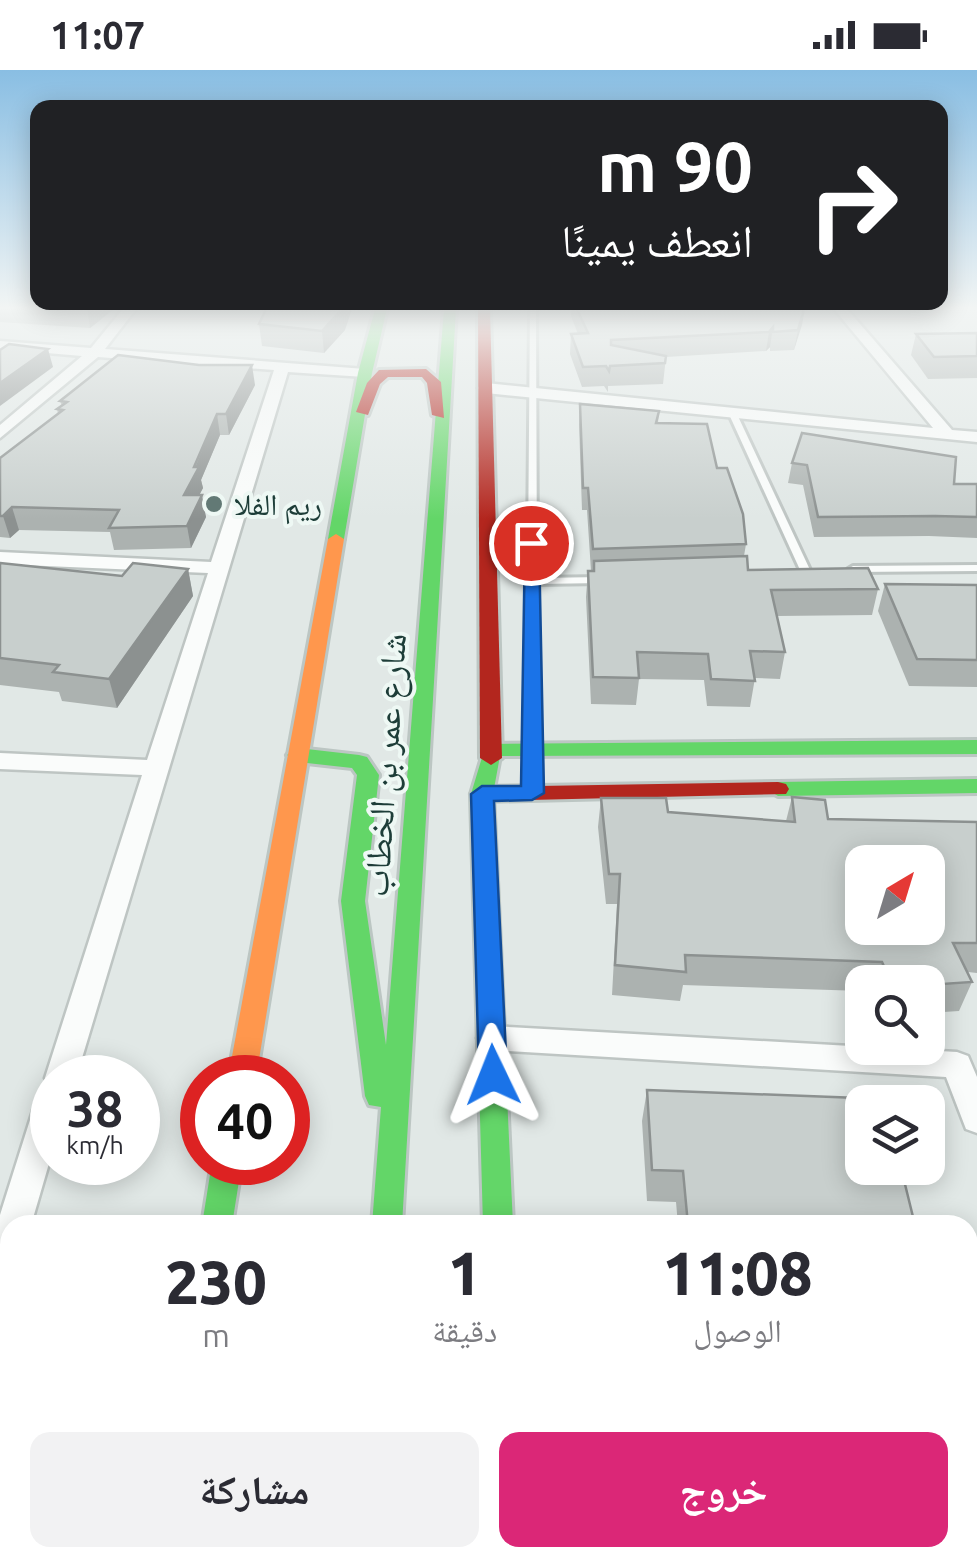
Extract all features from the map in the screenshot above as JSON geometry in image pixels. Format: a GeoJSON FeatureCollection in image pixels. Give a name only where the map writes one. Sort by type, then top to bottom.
{"type":"FeatureCollection","features":[{"type":"Feature","properties":{"kind":"main road","name":"شارع عمر بن الخطاب"},"geometry":{"type":"LineString","coordinates":[[246,1055],[364,379]]}},
{"type":"Feature","properties":{"kind":"main road"},"geometry":{"type":"LineString","coordinates":[[354,436],[378,379]]}},
{"type":"Feature","properties":{"kind":"main road"},"geometry":{"type":"LineString","coordinates":[[431,379],[442,429]]}},
{"type":"Feature","properties":{"kind":"main road","name":"شارع عمر بن الخطاب"},"geometry":{"type":"LineString","coordinates":[[388,1215],[445,379]]}},
{"type":"Feature","properties":{"kind":"main road"},"geometry":{"type":"LineString","coordinates":[[486,379],[492,748],[482,794],[498,1215]]}},
{"type":"Feature","properties":{"kind":"main road"},"geometry":{"type":"LineString","coordinates":[[492,748],[977,747]]}},
{"type":"Feature","properties":{"kind":"main road"},"geometry":{"type":"LineString","coordinates":[[298,754],[359,762],[368,775],[353,901],[390,1184]]}},
{"type":"Feature","properties":{"kind":"main road"},"geometry":{"type":"LineString","coordinates":[[482,794],[977,786]]}},
{"type":"Feature","properties":{"kind":"main road"},"geometry":{"type":"LineString","coordinates":[[219,1215],[224,1185]]}},
{"type":"Feature","properties":{"kind":"street"},"geometry":{"type":"LineString","coordinates":[[0,433],[64,379]]}},
{"type":"Feature","properties":{"kind":"street"},"geometry":{"type":"LineString","coordinates":[[67,1055],[279,379]]}},
{"type":"Feature","properties":{"kind":"street"},"geometry":{"type":"LineString","coordinates":[[900,379],[947,434]]}},
{"type":"Feature","properties":{"kind":"street"},"geometry":{"type":"LineString","coordinates":[[486,388],[977,436]]}},
{"type":"Feature","properties":{"kind":"street"},"geometry":{"type":"LineString","coordinates":[[0,558],[220,568]]}},
{"type":"Feature","properties":{"kind":"street"},"geometry":{"type":"LineString","coordinates":[[0,761],[156,768]]}},
{"type":"Feature","properties":{"kind":"street"},"geometry":{"type":"LineString","coordinates":[[492,1038],[957,1065],[977,1119]]}},
{"type":"Feature","properties":{"kind":"street"},"geometry":{"type":"LineString","coordinates":[[17,1215],[30,1173]]}},
{"type":"Feature","properties":{"kind":"lane"},"geometry":{"type":"LineString","coordinates":[[530,379],[532,793]]}},
{"type":"Feature","properties":{"kind":"lane"},"geometry":{"type":"LineString","coordinates":[[732,412],[806,572]]}},
{"type":"Feature","properties":{"kind":"lane"},"geometry":{"type":"LineString","coordinates":[[842,569],[977,568]]}},
{"type":"Feature","properties":{"kind":"lane"},"geometry":{"type":"LineString","coordinates":[[793,573],[824,570]]}},
{"type":"Feature","properties":{"kind":"lane"},"geometry":{"type":"LineString","coordinates":[[531,581],[607,580]]}},
{"type":"Feature","properties":{"kind":"building"},"geometry":{"type":"Polygon","coordinates":[[[88,379],[245,379],[226,414],[217,414],[194,467],[199,467],[184,495],[202,495],[187,526],[109,528],[119,510],[12,507],[0,516],[0,458],[63,410],[57,409],[67,402],[60,401],[88,379]]]}},
{"type":"Feature","properties":{"kind":"building"},"geometry":{"type":"Polygon","coordinates":[[[580,404],[659,411],[656,423],[707,424],[717,468],[727,468],[743,514],[746,544],[593,549],[588,488],[583,488],[580,404]]]}},
{"type":"Feature","properties":{"kind":"building"},"geometry":{"type":"Polygon","coordinates":[[[802,433],[956,457],[954,484],[977,484],[977,517],[818,517],[807,465],[792,463],[802,433]]]}},
{"type":"Feature","properties":{"kind":"building"},"geometry":{"type":"Polygon","coordinates":[[[747,556],[748,570],[868,568],[878,589],[771,590],[785,652],[750,651],[755,681],[711,679],[708,654],[637,652],[639,678],[593,677],[588,571],[594,571],[594,561],[747,556]]]}},
{"type":"Feature","properties":{"kind":"building"},"geometry":{"type":"Polygon","coordinates":[[[0,563],[122,576],[133,563],[188,569],[109,679],[53,672],[59,665],[0,658],[0,563]]]}},
{"type":"Feature","properties":{"kind":"building"},"geometry":{"type":"Polygon","coordinates":[[[885,584],[977,585],[977,660],[917,659],[885,584]]]}},
{"type":"Feature","properties":{"kind":"building"},"geometry":{"type":"Polygon","coordinates":[[[792,797],[825,800],[828,819],[977,822],[977,943],[953,943],[972,982],[945,984],[945,965],[882,962],[685,955],[686,972],[615,965],[620,874],[609,874],[601,798],[666,798],[668,812],[795,822],[792,797]]]}},
{"type":"Feature","properties":{"kind":"building"},"geometry":{"type":"Polygon","coordinates":[[[647,1090],[845,1098],[845,1185],[905,1185],[913,1215],[687,1215],[683,1171],[652,1170],[647,1090]]]}},
{"type":"Feature","properties":{"kind":"traffic: fast"},"geometry":{"type":"LineString","coordinates":[[336,539],[364,379]]}},
{"type":"Feature","properties":{"kind":"traffic: fast"},"geometry":{"type":"LineString","coordinates":[[388,1215],[445,379]]}},
{"type":"Feature","properties":{"kind":"traffic: fast"},"geometry":{"type":"LineString","coordinates":[[493,749],[977,747]]}},
{"type":"Feature","properties":{"kind":"traffic: fast"},"geometry":{"type":"LineString","coordinates":[[298,755],[359,762],[368,775],[353,901],[379,1096]]}},
{"type":"Feature","properties":{"kind":"traffic: fast"},"geometry":{"type":"LineString","coordinates":[[491,758],[482,794],[498,1215]]}},
{"type":"Feature","properties":{"kind":"traffic: fast"},"geometry":{"type":"LineString","coordinates":[[778,789],[977,786]]}},
{"type":"Feature","properties":{"kind":"traffic: fast"},"geometry":{"type":"LineString","coordinates":[[219,1215],[223,1185]]}},
{"type":"Feature","properties":{"kind":"traffic: slow"},"geometry":{"type":"LineString","coordinates":[[246,1055],[336,539]]}},
{"type":"Feature","properties":{"kind":"traffic: jam"},"geometry":{"type":"LineString","coordinates":[[363,412],[378,379]]}},
{"type":"Feature","properties":{"kind":"traffic: jam"},"geometry":{"type":"LineString","coordinates":[[431,379],[439,415]]}},
{"type":"Feature","properties":{"kind":"traffic: jam"},"geometry":{"type":"LineString","coordinates":[[485,379],[491,758]]}},
{"type":"Feature","properties":{"kind":"traffic: jam"},"geometry":{"type":"LineString","coordinates":[[482,794],[778,789]]}},
{"type":"Feature","properties":{"kind":"place","name":"ريم الفلا"},"geometry":{"type":"Point","coordinates":[214,504]}},
{"type":"Feature","properties":{"kind":"route"},"geometry":{"type":"LineString","coordinates":[[493,1075],[482,794],[532,793],[531,543]]}}]}
